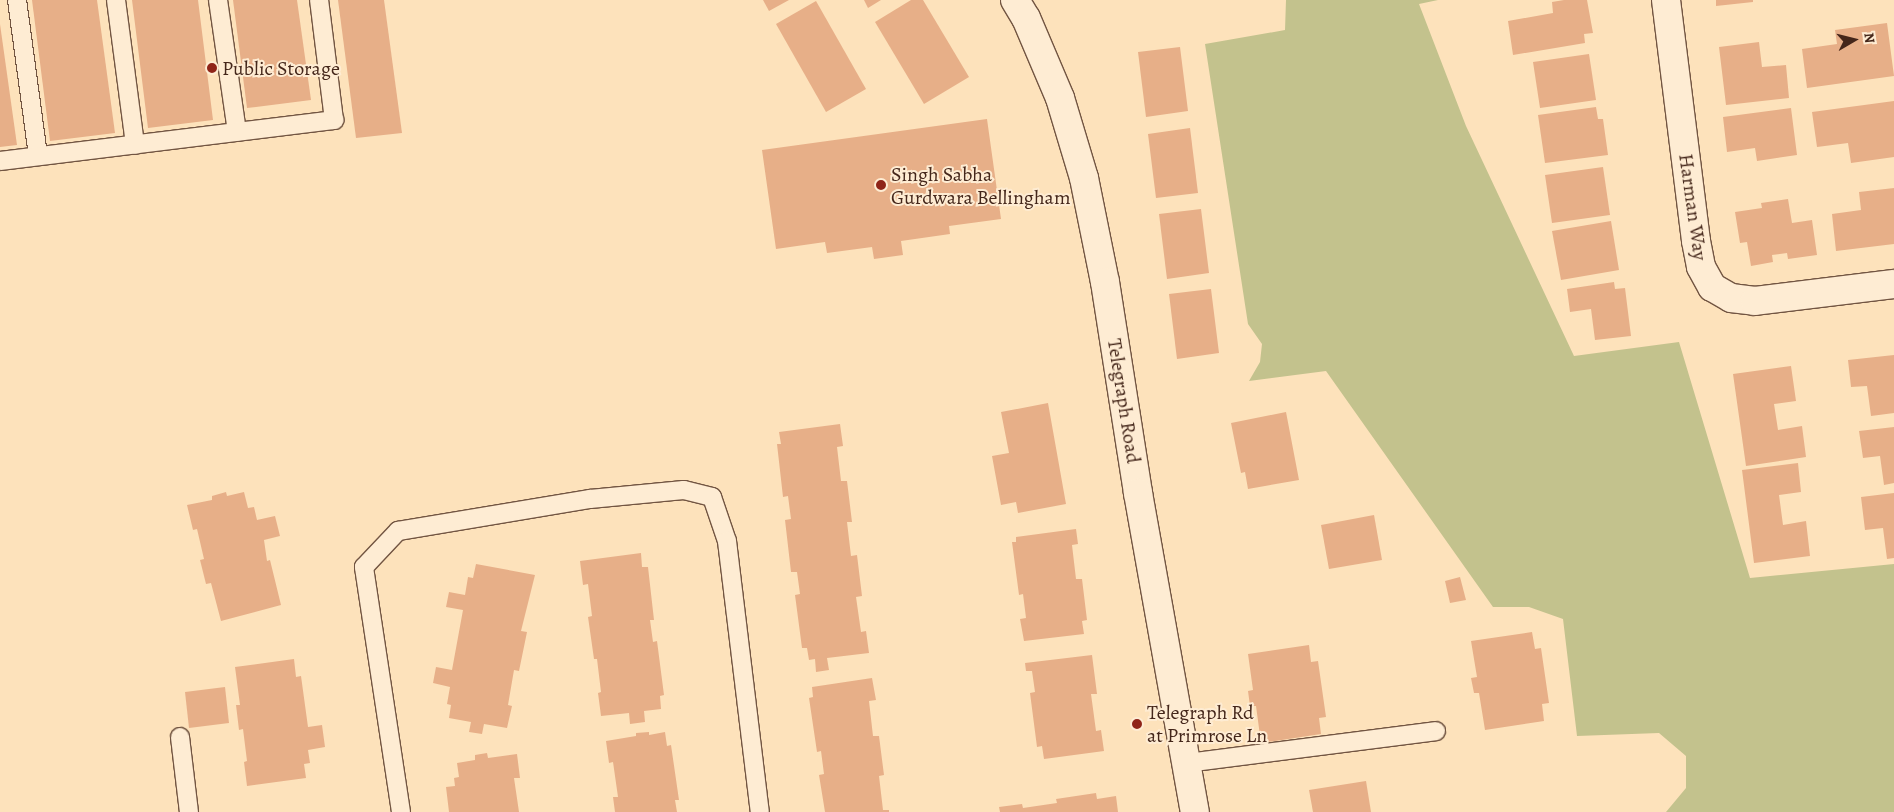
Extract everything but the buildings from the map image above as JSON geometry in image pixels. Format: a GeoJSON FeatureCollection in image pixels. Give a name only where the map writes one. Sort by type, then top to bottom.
{"type":"FeatureCollection","features":[{"type":"Feature","properties":{"kind":"street","name":"Telegraph Road"},"geometry":{"type":"LineString","coordinates":[[1015,0],[1026,18],[1060,98],[1084,178],[1105,282],[1140,503],[1195,812]]}},
{"type":"Feature","properties":{"kind":"street","name":"Harman Way"},"geometry":{"type":"LineString","coordinates":[[1666,0],[1696,242],[1701,267],[1712,286],[1731,298],[1755,300],[1894,284]]}},
{"type":"Feature","properties":{"kind":"lane"},"geometry":{"type":"LineString","coordinates":[[18,0],[38,156]]}},
{"type":"Feature","properties":{"kind":"lane"},"geometry":{"type":"LineString","coordinates":[[116,0],[135,144]]}},
{"type":"Feature","properties":{"kind":"lane"},"geometry":{"type":"LineString","coordinates":[[218,0],[237,132]]}},
{"type":"Feature","properties":{"kind":"lane"},"geometry":{"type":"LineString","coordinates":[[0,161],[334,120],[319,0]]}},
{"type":"Feature","properties":{"kind":"lane"},"geometry":{"type":"LineString","coordinates":[[401,812],[364,568],[398,530],[590,499],[684,490],[712,497],[727,540],[760,812]]}},
{"type":"Feature","properties":{"kind":"lane"},"geometry":{"type":"LineString","coordinates":[[1187,763],[1436,732]]}},
{"type":"Feature","properties":{"kind":"lane"},"geometry":{"type":"LineString","coordinates":[[180,737],[189,812]]}},
{"type":"Feature","properties":{"kind":"shaded area"},"geometry":{"type":"Polygon","coordinates":[[[1286,0],[1438,0],[1419,4],[1466,126],[1574,356],[1679,342],[1750,578],[1894,564],[1894,812],[1666,812],[1686,788],[1686,756],[1659,733],[1577,736],[1563,619],[1529,607],[1493,607],[1326,371],[1249,381],[1260,362],[1262,344],[1248,324],[1205,44],[1285,30],[1286,0]]]}},
{"type":"Feature","properties":{"kind":"place","name":"Public Storage"},"geometry":{"type":"Point","coordinates":[212,68]}},
{"type":"Feature","properties":{"kind":"place","name":"Singh Sabha Gurdwara Bellingham"},"geometry":{"type":"Point","coordinates":[881,185]}},
{"type":"Feature","properties":{"kind":"place","name":"Telegraph Rd at Primrose Ln"},"geometry":{"type":"Point","coordinates":[1137,724]}}]}
